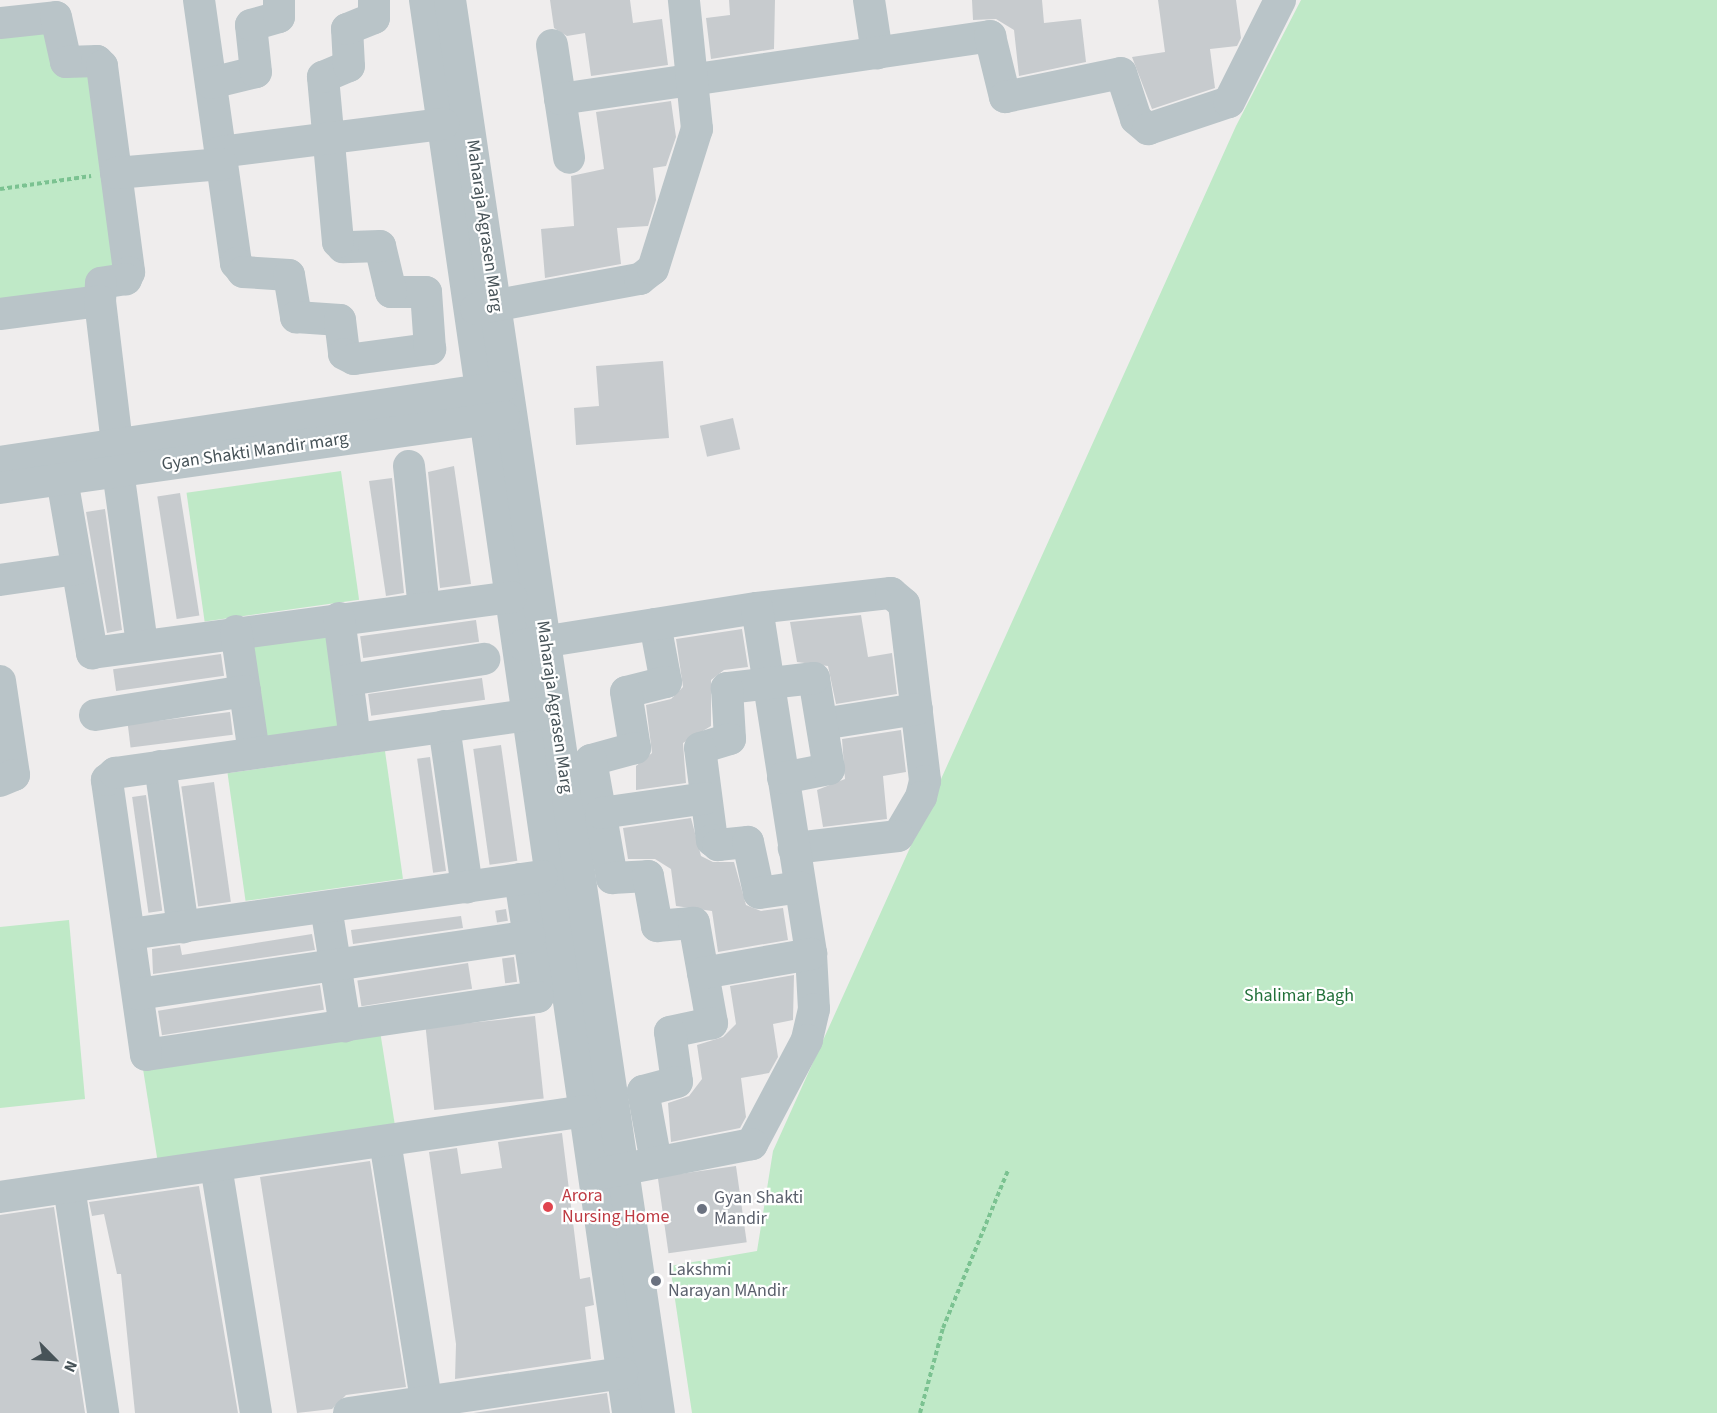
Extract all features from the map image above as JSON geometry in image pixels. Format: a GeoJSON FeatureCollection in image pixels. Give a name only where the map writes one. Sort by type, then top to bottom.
{"type":"FeatureCollection","features":[{"type":"Feature","properties":{"kind":"street"},"geometry":{"type":"LineString","coordinates":[[199,0],[238,267],[289,275],[296,317],[340,320],[347,357],[425,353],[430,349],[426,292],[391,292],[380,246],[343,247],[338,242],[323,77],[349,66],[347,29],[374,18],[374,0]]}},
{"type":"Feature","properties":{"kind":"street"},"geometry":{"type":"LineString","coordinates":[[211,83],[256,72],[250,25],[279,17],[279,0]]}},
{"type":"Feature","properties":{"kind":"street","name":"Maharaja Agrasen Marg"},"geometry":{"type":"LineString","coordinates":[[426,0],[443,124],[483,308]]}},
{"type":"Feature","properties":{"kind":"street","name":"Maharaja Agrasen Marg"},"geometry":{"type":"LineString","coordinates":[[450,0],[483,308],[608,1172],[659,1413]]}},
{"type":"Feature","properties":{"kind":"street"},"geometry":{"type":"LineString","coordinates":[[483,308],[640,279],[653,269],[695,148],[692,79],[684,0]]}},
{"type":"Feature","properties":{"kind":"street"},"geometry":{"type":"LineString","coordinates":[[869,0],[877,53]]}},
{"type":"Feature","properties":{"kind":"street"},"geometry":{"type":"LineString","coordinates":[[560,99],[990,36],[1001,91],[1010,97],[1121,73],[1136,119],[1148,129],[1229,102],[1280,0]]}},
{"type":"Feature","properties":{"kind":"street"},"geometry":{"type":"LineString","coordinates":[[4,15],[56,17],[66,62],[100,63],[129,272],[126,279],[101,283],[100,301],[142,645]]}},
{"type":"Feature","properties":{"kind":"street"},"geometry":{"type":"LineString","coordinates":[[552,45],[569,158]]}},
{"type":"Feature","properties":{"kind":"street"},"geometry":{"type":"LineString","coordinates":[[116,173],[221,158],[329,138],[443,124]]}},
{"type":"Feature","properties":{"kind":"street"},"geometry":{"type":"LineString","coordinates":[[0,314],[100,301]]}},
{"type":"Feature","properties":{"kind":"street","name":"Maharaja Agrasen Marg"},"geometry":{"type":"LineString","coordinates":[[496,403],[511,597],[531,644]]}},
{"type":"Feature","properties":{"kind":"street","name":"Gyan Shakti Mandir marg"},"geometry":{"type":"LineString","coordinates":[[0,462],[118,458],[496,403]]}},
{"type":"Feature","properties":{"kind":"street","name":"Gyan Shakti Mandir marg"},"geometry":{"type":"LineString","coordinates":[[0,488],[62,479],[118,458]]}},
{"type":"Feature","properties":{"kind":"street"},"geometry":{"type":"LineString","coordinates":[[409,466],[424,608]]}},
{"type":"Feature","properties":{"kind":"street"},"geometry":{"type":"LineString","coordinates":[[62,479],[88,651],[511,597]]}},
{"type":"Feature","properties":{"kind":"street"},"geometry":{"type":"LineString","coordinates":[[0,580],[76,569]]}},
{"type":"Feature","properties":{"kind":"street"},"geometry":{"type":"LineString","coordinates":[[531,644],[757,608],[896,594],[904,604],[925,781],[901,834],[794,848]]}},
{"type":"Feature","properties":{"kind":"street"},"geometry":{"type":"LineString","coordinates":[[608,1172],[743,1149],[757,1137],[812,1023],[810,954],[757,608]]}},
{"type":"Feature","properties":{"kind":"street"},"geometry":{"type":"LineString","coordinates":[[339,618],[356,739]]}},
{"type":"Feature","properties":{"kind":"street"},"geometry":{"type":"LineString","coordinates":[[655,624],[665,683],[626,693],[634,748],[592,758],[612,878],[648,876],[657,926],[694,923],[712,1024],[670,1032],[677,1082],[643,1091],[656,1162]]}},
{"type":"Feature","properties":{"kind":"street"},"geometry":{"type":"LineString","coordinates":[[236,631],[254,753]]}},
{"type":"Feature","properties":{"kind":"street"},"geometry":{"type":"LineString","coordinates":[[348,680],[484,660]]}},
{"type":"Feature","properties":{"kind":"street"},"geometry":{"type":"LineString","coordinates":[[783,778],[829,770],[812,677],[726,690],[730,739],[700,748],[714,843],[750,844],[757,892],[800,887]]}},
{"type":"Feature","properties":{"kind":"street"},"geometry":{"type":"LineString","coordinates":[[0,681],[14,775],[0,781]]}},
{"type":"Feature","properties":{"kind":"street"},"geometry":{"type":"LineString","coordinates":[[95,715],[245,691]]}},
{"type":"Feature","properties":{"kind":"street"},"geometry":{"type":"LineString","coordinates":[[822,724],[917,708]]}},
{"type":"Feature","properties":{"kind":"street"},"geometry":{"type":"LineString","coordinates":[[520,879],[538,998],[146,1055],[107,780],[115,773],[541,712]]}},
{"type":"Feature","properties":{"kind":"street","name":"Maharaja Agrasen Marg"},"geometry":{"type":"LineString","coordinates":[[541,712],[551,875],[585,1111],[608,1172],[622,1373],[628,1413]]}},
{"type":"Feature","properties":{"kind":"street"},"geometry":{"type":"LineString","coordinates":[[444,726],[467,886]]}},
{"type":"Feature","properties":{"kind":"street"},"geometry":{"type":"LineString","coordinates":[[160,766],[183,927]]}},
{"type":"Feature","properties":{"kind":"street"},"geometry":{"type":"LineString","coordinates":[[600,813],[706,798]]}},
{"type":"Feature","properties":{"kind":"street"},"geometry":{"type":"LineString","coordinates":[[130,934],[551,875]]}},
{"type":"Feature","properties":{"kind":"street"},"geometry":{"type":"LineString","coordinates":[[326,907],[345,1026]]}},
{"type":"Feature","properties":{"kind":"street"},"geometry":{"type":"LineString","coordinates":[[138,994],[530,936]]}},
{"type":"Feature","properties":{"kind":"street"},"geometry":{"type":"LineString","coordinates":[[703,973],[810,954]]}},
{"type":"Feature","properties":{"kind":"street"},"geometry":{"type":"LineString","coordinates":[[0,1197],[585,1111]]}},
{"type":"Feature","properties":{"kind":"street"},"geometry":{"type":"LineString","coordinates":[[385,1141],[427,1407]]}},
{"type":"Feature","properties":{"kind":"street"},"geometry":{"type":"LineString","coordinates":[[216,1166],[256,1413]]}},
{"type":"Feature","properties":{"kind":"street"},"geometry":{"type":"LineString","coordinates":[[69,1187],[103,1413]]}},
{"type":"Feature","properties":{"kind":"street"},"geometry":{"type":"LineString","coordinates":[[349,1413],[427,1407],[622,1373]]}},
{"type":"Feature","properties":{"kind":"path"},"geometry":{"type":"LineString","coordinates":[[0,189],[116,173]]}},
{"type":"Feature","properties":{"kind":"path"},"geometry":{"type":"LineString","coordinates":[[920,1413],[943,1328],[1008,1170]]}},
{"type":"Feature","properties":{"kind":"green space","name":"Shalimar Bagh"},"geometry":{"type":"Polygon","coordinates":[[[1301,0],[1717,0],[1717,1413],[692,1413],[670,1266],[757,1251],[773,1151],[1236,126],[1301,0]]]}},
{"type":"Feature","properties":{"kind":"green space"},"geometry":{"type":"Polygon","coordinates":[[[54,22],[95,71],[122,273],[93,294],[0,307],[0,30],[54,22]]]}},
{"type":"Feature","properties":{"kind":"green space"},"geometry":{"type":"Polygon","coordinates":[[[341,471],[359,600],[205,621],[187,493],[341,471]]]}},
{"type":"Feature","properties":{"kind":"green space"},"geometry":{"type":"Polygon","coordinates":[[[328,630],[344,730],[264,742],[248,643],[328,630]]]}},
{"type":"Feature","properties":{"kind":"green space"},"geometry":{"type":"Polygon","coordinates":[[[385,751],[403,879],[246,901],[228,773],[385,751]]]}},
{"type":"Feature","properties":{"kind":"green space"},"geometry":{"type":"Polygon","coordinates":[[[69,920],[85,1099],[0,1108],[0,927],[69,920]]]}},
{"type":"Feature","properties":{"kind":"green space"},"geometry":{"type":"Polygon","coordinates":[[[380,1031],[396,1130],[159,1167],[143,1069],[380,1031]]]}},
{"type":"Feature","properties":{"kind":"building"},"geometry":{"type":"Polygon","coordinates":[[[550,0],[630,0],[633,23],[662,19],[668,65],[591,76],[585,33],[567,36],[554,28],[550,0]]]}},
{"type":"Feature","properties":{"kind":"building"},"geometry":{"type":"Polygon","coordinates":[[[729,0],[775,0],[774,49],[711,59],[706,18],[730,15],[729,0]]]}},
{"type":"Feature","properties":{"kind":"building"},"geometry":{"type":"Polygon","coordinates":[[[972,0],[1042,0],[1044,23],[1081,19],[1086,62],[1019,76],[1014,30],[996,19],[973,20],[972,0]]]}},
{"type":"Feature","properties":{"kind":"building"},"geometry":{"type":"Polygon","coordinates":[[[1158,0],[1236,0],[1241,38],[1237,46],[1210,49],[1215,88],[1152,109],[1132,57],[1165,52],[1158,0]]]}},
{"type":"Feature","properties":{"kind":"building"},"geometry":{"type":"Polygon","coordinates":[[[671,101],[676,137],[666,166],[653,168],[656,200],[648,226],[617,228],[621,264],[545,278],[541,229],[574,226],[571,176],[604,169],[596,112],[671,101]]]}},
{"type":"Feature","properties":{"kind":"building"},"geometry":{"type":"Polygon","coordinates":[[[663,361],[669,438],[576,445],[574,408],[599,406],[596,366],[663,361]]]}},
{"type":"Feature","properties":{"kind":"building"},"geometry":{"type":"Polygon","coordinates":[[[733,418],[740,449],[707,457],[700,426],[733,418]]]}},
{"type":"Feature","properties":{"kind":"building"},"geometry":{"type":"Polygon","coordinates":[[[454,466],[471,584],[440,588],[428,472],[454,466]]]}},
{"type":"Feature","properties":{"kind":"building"},"geometry":{"type":"Polygon","coordinates":[[[392,478],[404,593],[386,596],[369,481],[392,478]]]}},
{"type":"Feature","properties":{"kind":"building"},"geometry":{"type":"Polygon","coordinates":[[[180,493],[199,615],[177,619],[157,497],[180,493]]]}},
{"type":"Feature","properties":{"kind":"building"},"geometry":{"type":"Polygon","coordinates":[[[105,509],[122,630],[107,633],[86,512],[105,509]]]}},
{"type":"Feature","properties":{"kind":"building"},"geometry":{"type":"Polygon","coordinates":[[[861,615],[868,657],[892,653],[897,694],[836,704],[828,666],[797,662],[790,622],[861,615]]]}},
{"type":"Feature","properties":{"kind":"building"},"geometry":{"type":"Polygon","coordinates":[[[476,620],[479,642],[363,658],[360,636],[476,620]]]}},
{"type":"Feature","properties":{"kind":"building"},"geometry":{"type":"Polygon","coordinates":[[[742,629],[748,667],[724,670],[711,680],[711,726],[683,743],[686,783],[636,790],[636,766],[652,753],[646,705],[671,699],[683,687],[676,639],[742,629]]]}},
{"type":"Feature","properties":{"kind":"building"},"geometry":{"type":"Polygon","coordinates":[[[221,654],[224,676],[116,691],[113,669],[221,654]]]}},
{"type":"Feature","properties":{"kind":"building"},"geometry":{"type":"Polygon","coordinates":[[[482,678],[485,700],[371,716],[368,694],[482,678]]]}},
{"type":"Feature","properties":{"kind":"building"},"geometry":{"type":"Polygon","coordinates":[[[230,712],[233,735],[131,747],[128,725],[230,712]]]}},
{"type":"Feature","properties":{"kind":"building"},"geometry":{"type":"Polygon","coordinates":[[[901,730],[906,772],[883,776],[887,819],[823,827],[817,790],[845,779],[842,739],[901,730]]]}},
{"type":"Feature","properties":{"kind":"building"},"geometry":{"type":"Polygon","coordinates":[[[501,745],[517,861],[490,865],[473,749],[501,745]]]}},
{"type":"Feature","properties":{"kind":"building"},"geometry":{"type":"Polygon","coordinates":[[[430,757],[446,871],[433,873],[417,759],[430,757]]]}},
{"type":"Feature","properties":{"kind":"building"},"geometry":{"type":"Polygon","coordinates":[[[214,782],[231,902],[198,906],[181,787],[214,782]]]}},
{"type":"Feature","properties":{"kind":"building"},"geometry":{"type":"Polygon","coordinates":[[[146,795],[162,911],[148,913],[132,797],[146,795]]]}},
{"type":"Feature","properties":{"kind":"building"},"geometry":{"type":"Polygon","coordinates":[[[691,818],[701,856],[713,862],[734,862],[746,905],[761,911],[783,908],[788,940],[718,952],[712,911],[676,906],[671,869],[655,859],[628,859],[623,828],[691,818]]]}},
{"type":"Feature","properties":{"kind":"building"},"geometry":{"type":"Polygon","coordinates":[[[506,909],[508,921],[497,923],[495,911],[506,909]]]}},
{"type":"Feature","properties":{"kind":"building"},"geometry":{"type":"Polygon","coordinates":[[[461,916],[463,928],[353,944],[351,930],[461,916]]]}},
{"type":"Feature","properties":{"kind":"building"},"geometry":{"type":"Polygon","coordinates":[[[312,934],[315,950],[153,974],[152,949],[180,945],[182,955],[312,934]]]}},
{"type":"Feature","properties":{"kind":"building"},"geometry":{"type":"Polygon","coordinates":[[[514,957],[517,982],[505,983],[502,958],[514,957]]]}},
{"type":"Feature","properties":{"kind":"building"},"geometry":{"type":"Polygon","coordinates":[[[468,963],[472,989],[361,1006],[357,981],[468,963]]]}},
{"type":"Feature","properties":{"kind":"building"},"geometry":{"type":"Polygon","coordinates":[[[794,975],[793,1020],[773,1024],[778,1057],[769,1073],[741,1078],[746,1117],[740,1128],[671,1142],[668,1103],[689,1096],[702,1079],[697,1045],[723,1037],[736,1024],[730,986],[794,975]]]}},
{"type":"Feature","properties":{"kind":"building"},"geometry":{"type":"Polygon","coordinates":[[[320,985],[324,1010],[162,1035],[158,1011],[320,985]]]}},
{"type":"Feature","properties":{"kind":"building"},"geometry":{"type":"Polygon","coordinates":[[[535,1016],[544,1099],[434,1110],[426,1027],[535,1016]]]}},
{"type":"Feature","properties":{"kind":"building"},"geometry":{"type":"Polygon","coordinates":[[[562,1133],[580,1279],[590,1277],[594,1305],[585,1307],[591,1359],[455,1379],[456,1344],[429,1152],[457,1148],[461,1174],[502,1168],[498,1142],[562,1133]]]}},
{"type":"Feature","properties":{"kind":"building"},"geometry":{"type":"Polygon","coordinates":[[[370,1161],[406,1387],[346,1395],[332,1409],[297,1413],[260,1177],[370,1161]]]}},
{"type":"Feature","properties":{"kind":"building","name":"Gyan Shakti Mandir"},"geometry":{"type":"Polygon","coordinates":[[[736,1166],[747,1242],[668,1253],[658,1177],[736,1166]]]}},
{"type":"Feature","properties":{"kind":"building"},"geometry":{"type":"Polygon","coordinates":[[[199,1186],[238,1413],[135,1413],[121,1274],[117,1274],[104,1214],[92,1216],[89,1202],[199,1186]]]}},
{"type":"Feature","properties":{"kind":"building"},"geometry":{"type":"Polygon","coordinates":[[[54,1207],[85,1413],[0,1413],[0,1215],[54,1207]]]}},
{"type":"Feature","properties":{"kind":"building"},"geometry":{"type":"Polygon","coordinates":[[[607,1393],[610,1413],[473,1413],[607,1393]]]}},
{"type":"Feature","properties":{"kind":"place","name":"Arora Nursing Home"},"geometry":{"type":"Point","coordinates":[548,1207]}},
{"type":"Feature","properties":{"kind":"place","name":"Gyan Shakti Mandir"},"geometry":{"type":"Point","coordinates":[702,1209]}},
{"type":"Feature","properties":{"kind":"place","name":"Lakshmi Narayan MAndir"},"geometry":{"type":"Point","coordinates":[656,1281]}}]}
